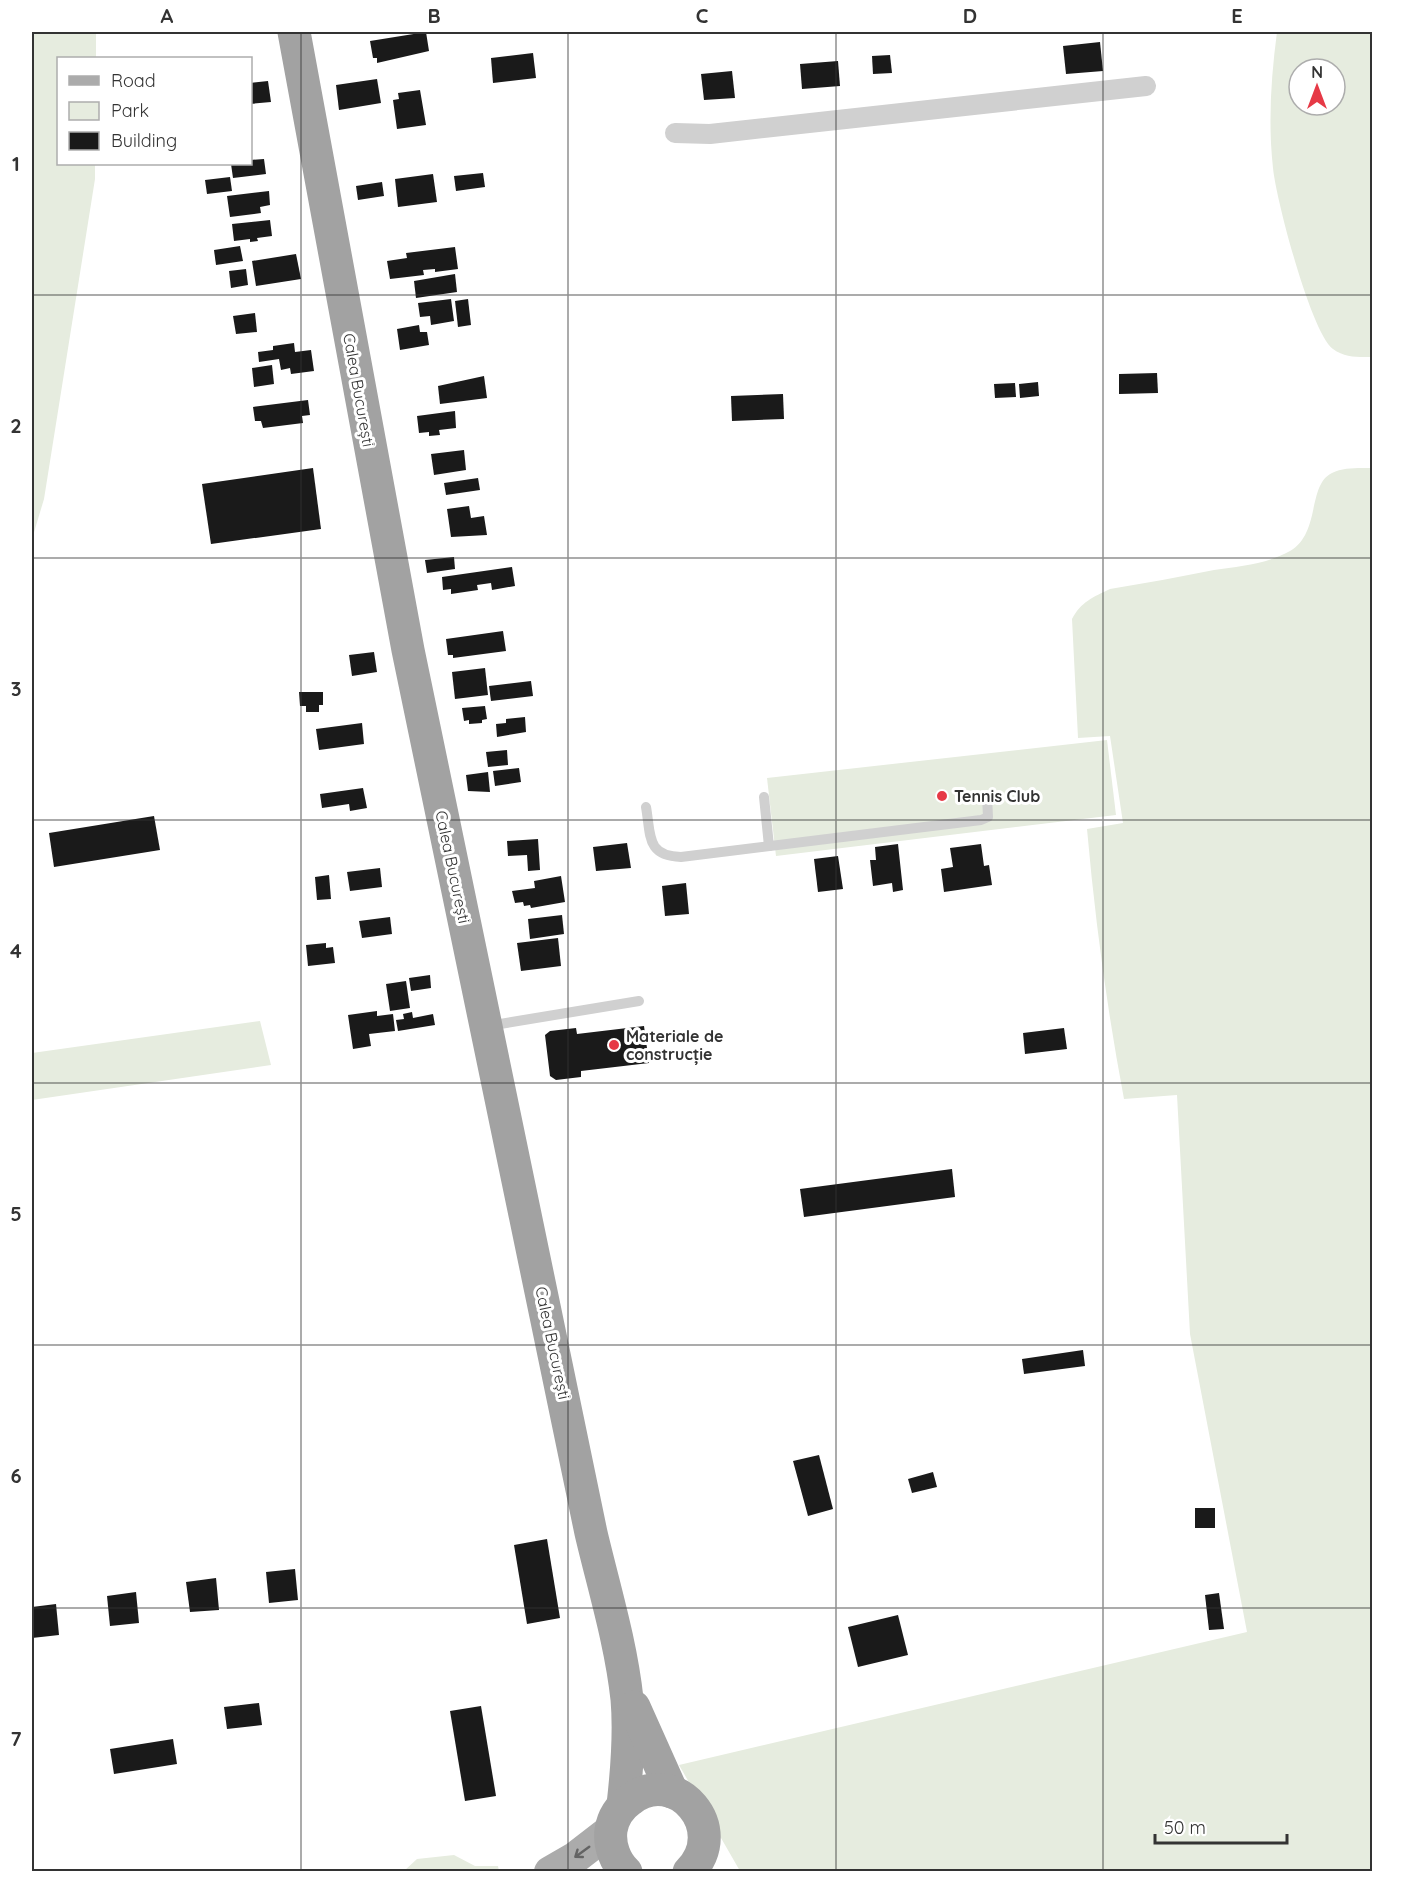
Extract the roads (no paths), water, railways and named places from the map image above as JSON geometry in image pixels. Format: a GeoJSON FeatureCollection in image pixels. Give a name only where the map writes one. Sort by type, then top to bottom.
{"type":"FeatureCollection","features":[{"type":"Feature","properties":{"kind":"highway","name":"Calea București"},"geometry":{"type":"LineString","coordinates":[[294,32],[401,618],[488,1026],[591,1533],[617,1640],[627,1699],[628,1755],[617,1817],[615,1857],[626,1872]]}},
{"type":"Feature","properties":{"kind":"highway","name":"Calea București"},"geometry":{"type":"LineString","coordinates":[[627,1699],[634,1707],[672,1792],[683,1798],[697,1812],[704,1829],[710,1857]]}},
{"type":"Feature","properties":{"kind":"highway"},"geometry":{"type":"LineString","coordinates":[[617,1817],[646,1791],[672,1792]]}},
{"type":"Feature","properties":{"kind":"highway","name":"Calea București"},"geometry":{"type":"LineString","coordinates":[[689,1872],[701,1854],[710,1857]]}},
{"type":"Feature","properties":{"kind":"main road"},"geometry":{"type":"LineString","coordinates":[[550,1872],[576,1857],[617,1817]]}},
{"type":"Feature","properties":{"kind":"street"},"geometry":{"type":"LineString","coordinates":[[675,133],[710,134],[1146,86]]}},
{"type":"Feature","properties":{"kind":"lane"},"geometry":{"type":"LineString","coordinates":[[646,807],[654,849],[660,854],[681,857],[981,820],[988,817],[987,796]]}},
{"type":"Feature","properties":{"kind":"lane"},"geometry":{"type":"LineString","coordinates":[[764,797],[769,846]]}},
{"type":"Feature","properties":{"kind":"lane"},"geometry":{"type":"LineString","coordinates":[[488,1026],[639,1001]]}},
{"type":"Feature","properties":{"kind":"place","name":"Tennis Club"},"geometry":{"type":"Point","coordinates":[942,796]}},
{"type":"Feature","properties":{"kind":"place","name":"Materiale de construcție"},"geometry":{"type":"Point","coordinates":[614,1045]}}]}
